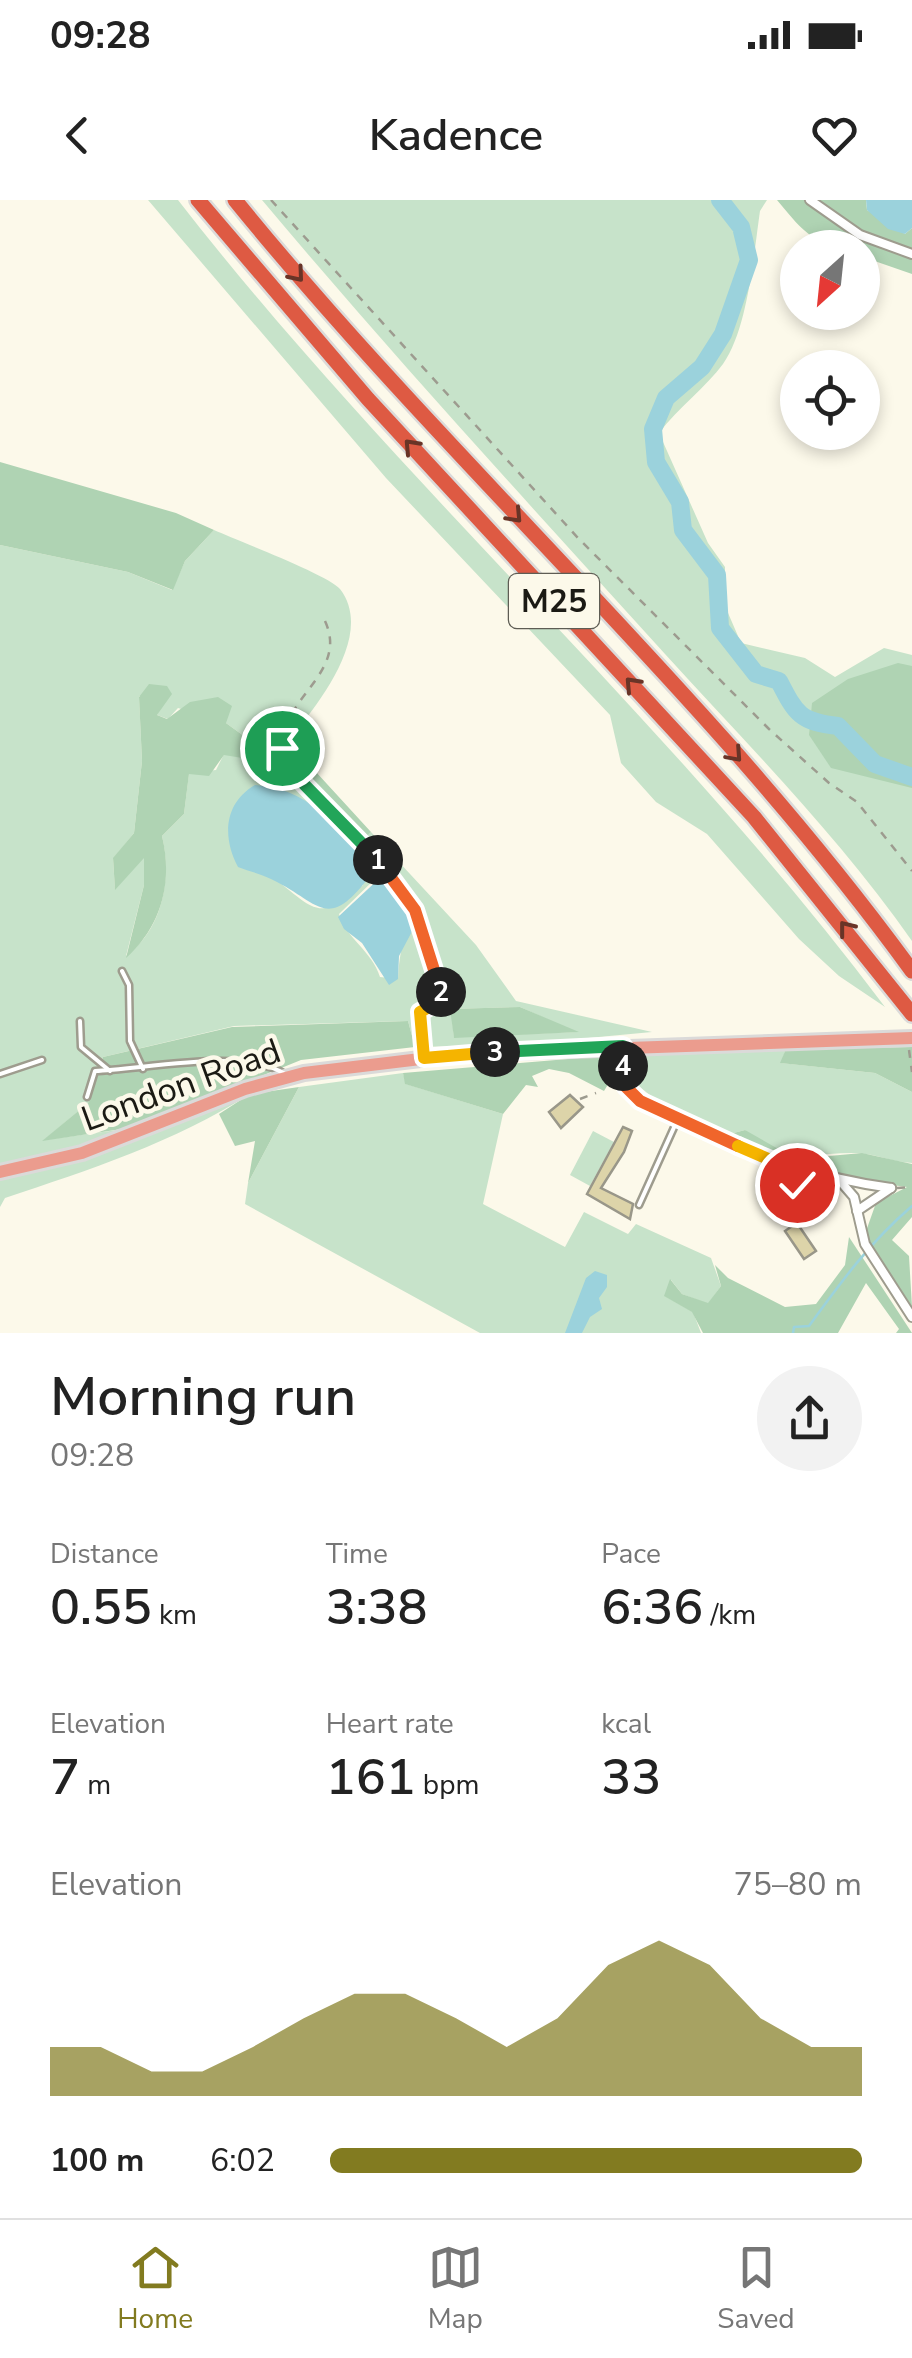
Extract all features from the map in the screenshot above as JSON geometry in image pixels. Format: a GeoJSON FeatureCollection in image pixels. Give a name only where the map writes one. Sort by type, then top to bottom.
{"type":"FeatureCollection","features":[{"type":"Feature","properties":{"kind":"highway","name":"M25"},"geometry":{"type":"LineString","coordinates":[[198,200],[368,399],[754,817],[909,1010]]}},
{"type":"Feature","properties":{"kind":"highway","name":"M25"},"geometry":{"type":"LineString","coordinates":[[235,200],[387,378],[774,800],[912,972]]}},
{"type":"Feature","properties":{"kind":"main road","name":"London Road"},"geometry":{"type":"LineString","coordinates":[[0,1172],[82,1154],[245,1089],[289,1077],[424,1058],[623,1046],[910,1038]]}},
{"type":"Feature","properties":{"kind":"street"},"geometry":{"type":"LineString","coordinates":[[810,200],[860,235],[912,254]]}},
{"type":"Feature","properties":{"kind":"street"},"geometry":{"type":"LineString","coordinates":[[623,1046],[626,1087],[632,1095],[677,1120],[787,1167],[840,1182],[890,1188]]}},
{"type":"Feature","properties":{"kind":"street"},"geometry":{"type":"LineString","coordinates":[[840,1182],[854,1197],[865,1244],[912,1317]]}},
{"type":"Feature","properties":{"kind":"street"},"geometry":{"type":"LineString","coordinates":[[857,1211],[890,1188]]}},
{"type":"Feature","properties":{"kind":"lane"},"geometry":{"type":"LineString","coordinates":[[122,971],[129,985],[130,1041],[143,1069]]}},
{"type":"Feature","properties":{"kind":"lane"},"geometry":{"type":"LineString","coordinates":[[80,1021],[82,1047],[110,1071]]}},
{"type":"Feature","properties":{"kind":"lane"},"geometry":{"type":"LineString","coordinates":[[0,1074],[42,1060]]}},
{"type":"Feature","properties":{"kind":"lane"},"geometry":{"type":"LineString","coordinates":[[86,1097],[92,1073],[110,1071],[236,1061],[272,1066],[289,1077]]}},
{"type":"Feature","properties":{"kind":"lane"},"geometry":{"type":"LineString","coordinates":[[639,1204],[677,1120]]}},
{"type":"Feature","properties":{"kind":"lane"},"geometry":{"type":"LineString","coordinates":[[787,1167],[785,1174],[813,1195],[821,1195],[840,1182]]}},
{"type":"Feature","properties":{"kind":"path"},"geometry":{"type":"LineString","coordinates":[[271,200],[578,538],[769,728],[857,802],[912,871]]}},
{"type":"Feature","properties":{"kind":"path"},"geometry":{"type":"LineString","coordinates":[[325,621],[333,645],[330,660],[290,718],[282,748],[298,778],[389,872],[415,910],[441,992],[438,1002],[420,1012],[424,1058]]}},
{"type":"Feature","properties":{"kind":"path"},"geometry":{"type":"LineString","coordinates":[[910,1038],[912,1072]]}},
{"type":"Feature","properties":{"kind":"path"},"geometry":{"type":"LineString","coordinates":[[580,1099],[596,1093]]}},
{"type":"Feature","properties":{"kind":"path"},"geometry":{"type":"LineString","coordinates":[[890,1188],[912,1187]]}},
{"type":"Feature","properties":{"kind":"green space"},"geometry":{"type":"Polygon","coordinates":[[[148,200],[178,200],[351,405],[715,800],[885,1007],[839,976],[799,939],[707,834],[656,802],[621,763],[610,715],[386,478],[148,200]]]}},
{"type":"Feature","properties":{"kind":"green space"},"geometry":{"type":"Polygon","coordinates":[[[262,200],[767,200],[760,211],[749,290],[732,349],[723,364],[659,433],[708,543],[725,567],[725,606],[741,643],[805,658],[835,677],[884,648],[912,655],[912,941],[793,793],[461,429],[262,200]]]}},
{"type":"Feature","properties":{"kind":"green space"},"geometry":{"type":"Polygon","coordinates":[[[777,200],[866,200],[867,210],[905,234],[912,228],[912,274],[880,263],[880,230],[805,230],[777,200]]]}},
{"type":"Feature","properties":{"kind":"green space"},"geometry":{"type":"Polygon","coordinates":[[[0,462],[176,513],[214,530],[185,561],[173,590],[128,572],[0,545],[0,462]]]}},
{"type":"Feature","properties":{"kind":"green space"},"geometry":{"type":"Polygon","coordinates":[[[214,530],[332,583],[349,606],[351,625],[340,665],[294,734],[261,730],[248,739],[226,723],[178,708],[168,719],[157,715],[163,701],[139,696],[142,761],[134,833],[113,859],[115,889],[144,856],[144,885],[126,956],[149,932],[162,902],[166,869],[162,836],[184,814],[189,773],[216,770],[224,754],[267,762],[278,754],[361,843],[371,832],[476,945],[516,1001],[652,1032],[513,1045],[415,1047],[408,1021],[234,1026],[103,1057],[88,1103],[44,1140],[132,1128],[76,1149],[0,1164],[0,545],[128,572],[172,590],[185,561],[214,530]],[[320,810],[279,882],[305,902],[321,908],[363,885],[336,826],[320,810]],[[377,877],[339,914],[380,977],[398,979],[404,919],[394,882],[377,877]],[[520,1007],[451,1009],[454,1037],[576,1032],[520,1007]]]}},
{"type":"Feature","properties":{"kind":"green space"},"geometry":{"type":"Polygon","coordinates":[[[898,663],[912,666],[912,788],[831,768],[809,735],[812,703],[848,679],[898,663]]]}},
{"type":"Feature","properties":{"kind":"green space"},"geometry":{"type":"Polygon","coordinates":[[[149,684],[167,686],[172,694],[157,715],[167,719],[190,702],[218,697],[232,706],[226,723],[248,739],[261,730],[296,729],[294,748],[371,832],[361,843],[279,754],[267,762],[224,755],[209,776],[189,774],[184,814],[162,836],[166,870],[162,902],[148,932],[126,958],[144,885],[144,858],[115,890],[113,858],[134,833],[142,761],[139,697],[149,684]]]}},
{"type":"Feature","properties":{"kind":"green space"},"geometry":{"type":"Polygon","coordinates":[[[520,1007],[579,1032],[454,1038],[450,1009],[520,1007]]]}},
{"type":"Feature","properties":{"kind":"green space"},"geometry":{"type":"Polygon","coordinates":[[[408,1021],[415,1047],[301,1060],[135,1127],[42,1141],[88,1103],[103,1057],[232,1027],[408,1021]]]}},
{"type":"Feature","properties":{"kind":"green space"},"geometry":{"type":"Polygon","coordinates":[[[912,1047],[912,1092],[875,1073],[780,1063],[786,1049],[912,1047]]]}},
{"type":"Feature","properties":{"kind":"green space"},"geometry":{"type":"Polygon","coordinates":[[[786,1049],[781,1063],[875,1073],[912,1092],[912,1163],[857,1153],[783,1153],[770,1149],[745,1130],[726,1135],[661,1104],[631,1080],[630,1064],[643,1050],[786,1049]]]}},
{"type":"Feature","properties":{"kind":"green space"},"geometry":{"type":"Polygon","coordinates":[[[604,1056],[613,1076],[604,1091],[569,1073],[549,1069],[532,1076],[538,1087],[526,1085],[503,1114],[405,1084],[403,1073],[604,1056]]]}},
{"type":"Feature","properties":{"kind":"green space"},"geometry":{"type":"Polygon","coordinates":[[[403,1073],[406,1084],[503,1114],[483,1204],[565,1247],[584,1212],[628,1234],[636,1224],[711,1258],[721,1286],[708,1304],[682,1294],[671,1280],[665,1296],[693,1312],[701,1333],[480,1333],[245,1204],[248,1183],[299,1087],[403,1073]]]}},
{"type":"Feature","properties":{"kind":"green space"},"geometry":{"type":"Polygon","coordinates":[[[299,1087],[248,1183],[255,1141],[235,1146],[219,1114],[250,1094],[299,1087]]]}},
{"type":"Feature","properties":{"kind":"green space"},"geometry":{"type":"Polygon","coordinates":[[[250,1094],[162,1141],[5,1198],[0,1207],[0,1174],[250,1094]]]}},
{"type":"Feature","properties":{"kind":"green space"},"geometry":{"type":"Polygon","coordinates":[[[745,1130],[796,1159],[862,1153],[912,1164],[912,1217],[892,1240],[909,1256],[912,1307],[865,1234],[876,1203],[907,1187],[815,1168],[726,1135],[745,1130]]]}},
{"type":"Feature","properties":{"kind":"green space"},"geometry":{"type":"Polygon","coordinates":[[[593,1131],[614,1142],[590,1186],[570,1175],[593,1131]]]}},
{"type":"Feature","properties":{"kind":"green space"},"geometry":{"type":"Polygon","coordinates":[[[849,1237],[912,1333],[896,1333],[899,1329],[866,1283],[838,1333],[703,1333],[692,1312],[664,1296],[670,1279],[682,1294],[708,1303],[721,1286],[715,1265],[728,1278],[785,1307],[816,1304],[845,1265],[849,1237]]]}},
{"type":"Feature","properties":{"kind":"water"},"geometry":{"type":"Polygon","coordinates":[[[866,200],[912,200],[912,228],[905,234],[888,229],[867,210],[866,200]]]}},
{"type":"Feature","properties":{"kind":"water"},"geometry":{"type":"Polygon","coordinates":[[[255,785],[305,800],[369,858],[370,876],[356,893],[334,908],[324,908],[238,867],[230,844],[229,822],[237,801],[255,785]]]}},
{"type":"Feature","properties":{"kind":"water"},"geometry":{"type":"Polygon","coordinates":[[[383,875],[404,896],[416,924],[399,956],[398,979],[389,985],[362,943],[344,929],[338,917],[383,875]]]}},
{"type":"Feature","properties":{"kind":"water"},"geometry":{"type":"Polygon","coordinates":[[[595,1271],[607,1275],[607,1287],[599,1298],[602,1309],[590,1317],[582,1333],[565,1333],[586,1278],[595,1271]]]}},
{"type":"Feature","properties":{"kind":"building"},"geometry":{"type":"Polygon","coordinates":[[[570,1095],[583,1107],[561,1128],[549,1112],[570,1095]]]}},
{"type":"Feature","properties":{"kind":"building"},"geometry":{"type":"Polygon","coordinates":[[[623,1127],[632,1131],[624,1152],[601,1188],[633,1204],[630,1219],[587,1194],[623,1127]]]}},
{"type":"Feature","properties":{"kind":"building"},"geometry":{"type":"Polygon","coordinates":[[[777,1191],[805,1213],[797,1223],[816,1251],[804,1259],[785,1231],[795,1224],[772,1197],[777,1191]]]}},
{"type":"Feature","properties":{"kind":"waterway"},"geometry":{"type":"LineString","coordinates":[[720,200],[741,227],[749,260],[723,334],[702,367],[666,398],[653,429],[656,462],[680,502],[683,530],[717,575],[720,628],[756,674],[779,681],[801,714],[815,722],[838,726],[875,764],[912,777]]}},
{"type":"Feature","properties":{"kind":"waterway"},"geometry":{"type":"LineString","coordinates":[[793,1333],[794,1327],[809,1326],[869,1248],[912,1206]]}},
{"type":"Feature","properties":{"kind":"route"},"geometry":{"type":"LineString","coordinates":[[282,748],[298,778],[389,872],[415,910],[441,992],[432,1008],[420,1012],[424,1058],[623,1046],[626,1087],[632,1095],[677,1120],[787,1167],[785,1174],[797,1185]]}}]}
